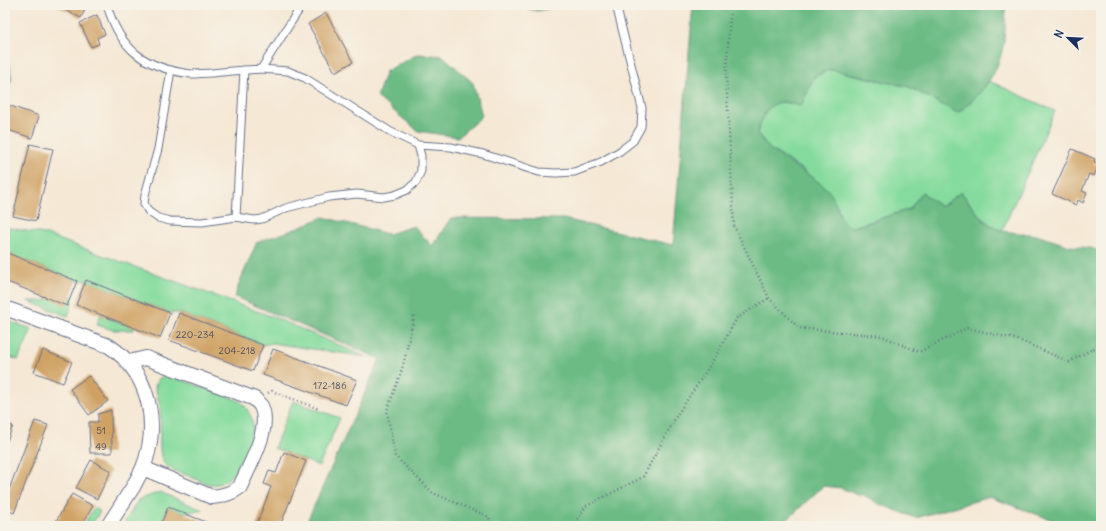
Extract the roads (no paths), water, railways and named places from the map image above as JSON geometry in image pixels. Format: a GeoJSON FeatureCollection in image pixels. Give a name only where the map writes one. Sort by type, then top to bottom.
{"type":"FeatureCollection","features":[{"type":"Feature","properties":{"kind":"street"},"geometry":{"type":"LineString","coordinates":[[5,308],[109,346],[121,354],[129,362],[148,397],[151,415],[148,455],[133,487],[108,526]]}},
{"type":"Feature","properties":{"kind":"street"},"geometry":{"type":"LineString","coordinates":[[129,362],[146,358],[255,399],[261,406],[263,414],[263,434],[240,487],[234,492],[223,496],[212,497],[143,468]]}},
{"type":"Feature","properties":{"kind":"lane"},"geometry":{"type":"LineString","coordinates":[[107,5],[110,15],[121,37],[131,50],[145,61],[160,68],[192,74],[261,69],[288,71],[305,78],[392,132],[418,145],[451,147],[483,154],[539,172],[556,174],[574,172],[601,162],[620,151],[633,140],[641,127],[642,108],[616,5]]}},
{"type":"Feature","properties":{"kind":"lane"},"geometry":{"type":"LineString","coordinates":[[261,69],[302,5]]}},
{"type":"Feature","properties":{"kind":"lane"},"geometry":{"type":"LineString","coordinates":[[172,70],[158,150],[145,195],[144,204],[149,212],[158,218],[170,221],[202,222],[236,217],[254,220],[262,219],[286,208],[329,197],[357,194],[384,197],[395,195],[407,190],[416,182],[422,171],[421,156],[418,145]]}},
{"type":"Feature","properties":{"kind":"lane"},"geometry":{"type":"LineString","coordinates":[[236,217],[244,70]]}}]}
